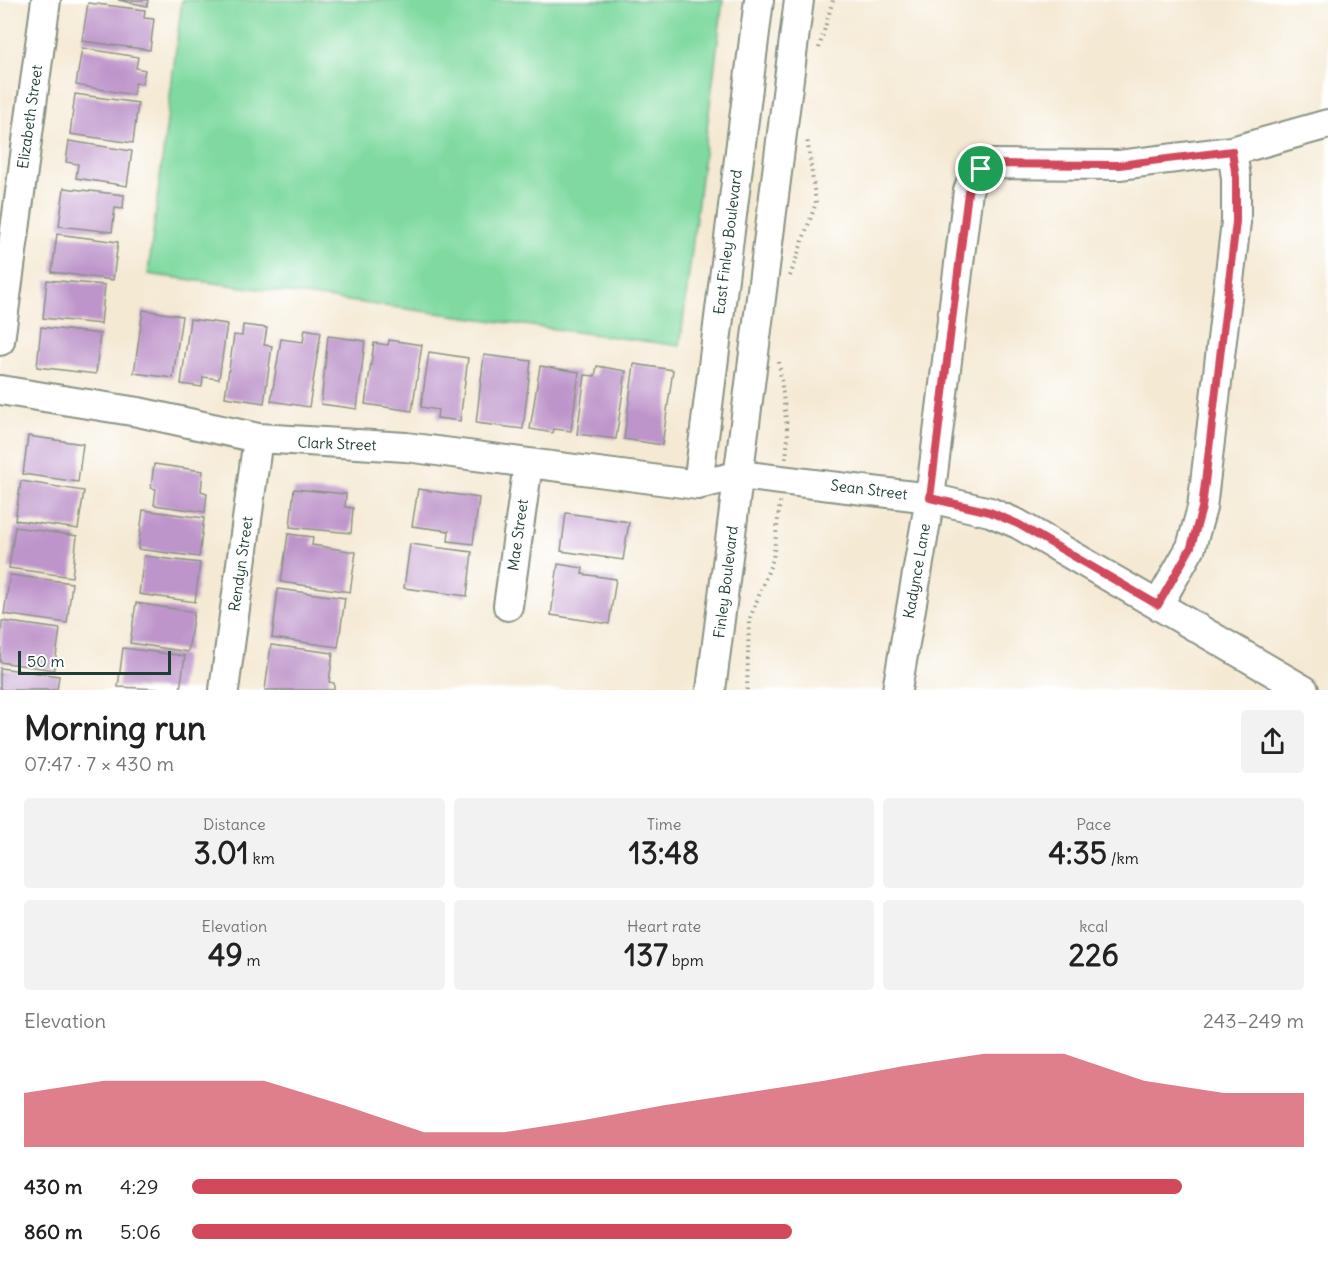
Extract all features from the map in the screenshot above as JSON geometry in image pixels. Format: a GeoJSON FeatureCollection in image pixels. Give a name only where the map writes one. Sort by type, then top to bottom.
{"type":"FeatureCollection","features":[{"type":"Feature","properties":{"kind":"street","name":"Elizabeth Street"},"geometry":{"type":"LineString","coordinates":[[0,341],[45,0]]}},
{"type":"Feature","properties":{"kind":"street","name":"East Finley Boulevard"},"geometry":{"type":"LineString","coordinates":[[688,484],[759,0]]}},
{"type":"Feature","properties":{"kind":"street"},"geometry":{"type":"LineString","coordinates":[[740,475],[799,0]]}},
{"type":"Feature","properties":{"kind":"street"},"geometry":{"type":"LineString","coordinates":[[1158,605],[1191,547],[1202,508],[1236,222],[1236,178],[1232,151],[1328,124]]}},
{"type":"Feature","properties":{"kind":"street","name":"Kadynce Lane"},"geometry":{"type":"LineString","coordinates":[[897,690],[930,498],[968,192],[972,178],[981,169],[1004,163],[1119,165],[1232,151]]}},
{"type":"Feature","properties":{"kind":"street","name":"Clark Street"},"geometry":{"type":"LineString","coordinates":[[0,390],[138,412],[258,438],[406,447],[688,484]]}},
{"type":"Feature","properties":{"kind":"street","name":"Rendyn Street"},"geometry":{"type":"LineString","coordinates":[[224,690],[258,438]]}},
{"type":"Feature","properties":{"kind":"street","name":"Mae Street"},"geometry":{"type":"LineString","coordinates":[[508,606],[528,464]]}},
{"type":"Feature","properties":{"kind":"street","name":"Sean Street"},"geometry":{"type":"LineString","coordinates":[[688,484],[740,475],[930,498],[990,512],[1018,524],[1304,690]]}},
{"type":"Feature","properties":{"kind":"street","name":"Finley Boulevard"},"geometry":{"type":"LineString","coordinates":[[711,690],[740,475]]}},
{"type":"Feature","properties":{"kind":"path"},"geometry":{"type":"LineString","coordinates":[[817,54],[833,0]]}},
{"type":"Feature","properties":{"kind":"path"},"geometry":{"type":"LineString","coordinates":[[789,277],[816,203],[808,127]]}},
{"type":"Feature","properties":{"kind":"path"},"geometry":{"type":"LineString","coordinates":[[747,690],[749,621],[773,559],[788,436],[779,353]]}},
{"type":"Feature","properties":{"kind":"green space"},"geometry":{"type":"Polygon","coordinates":[[[182,0],[723,0],[680,346],[148,274],[182,0]]]}},
{"type":"Feature","properties":{"kind":"building"},"geometry":{"type":"Polygon","coordinates":[[[118,0],[148,0],[147,6],[118,0]]]}},
{"type":"Feature","properties":{"kind":"building"},"geometry":{"type":"Polygon","coordinates":[[[88,3],[145,10],[144,18],[154,19],[150,50],[82,41],[88,3]]]}},
{"type":"Feature","properties":{"kind":"building"},"geometry":{"type":"Polygon","coordinates":[[[82,48],[138,57],[136,68],[145,70],[142,84],[135,83],[133,95],[76,85],[82,48]]]}},
{"type":"Feature","properties":{"kind":"building"},"geometry":{"type":"Polygon","coordinates":[[[75,94],[138,103],[133,143],[70,134],[75,94]]]}},
{"type":"Feature","properties":{"kind":"building"},"geometry":{"type":"Polygon","coordinates":[[[69,141],[132,151],[127,186],[76,178],[78,164],[66,162],[69,141]]]}},
{"type":"Feature","properties":{"kind":"building"},"geometry":{"type":"Polygon","coordinates":[[[64,188],[124,195],[123,209],[115,208],[112,232],[59,226],[64,188]]]}},
{"type":"Feature","properties":{"kind":"building"},"geometry":{"type":"Polygon","coordinates":[[[57,234],[118,242],[113,280],[52,272],[57,234]]]}},
{"type":"Feature","properties":{"kind":"building"},"geometry":{"type":"Polygon","coordinates":[[[47,280],[105,285],[101,324],[43,318],[47,280]]]}},
{"type":"Feature","properties":{"kind":"building"},"geometry":{"type":"Polygon","coordinates":[[[143,310],[182,316],[173,378],[134,373],[143,310]]]}},
{"type":"Feature","properties":{"kind":"building"},"geometry":{"type":"Polygon","coordinates":[[[190,319],[227,324],[219,379],[203,377],[202,387],[181,384],[190,319]]]}},
{"type":"Feature","properties":{"kind":"building"},"geometry":{"type":"Polygon","coordinates":[[[243,325],[267,328],[264,345],[272,346],[264,403],[225,397],[234,335],[242,336],[243,325]]]}},
{"type":"Feature","properties":{"kind":"building"},"geometry":{"type":"Polygon","coordinates":[[[41,327],[100,334],[96,374],[37,367],[41,327]]]}},
{"type":"Feature","properties":{"kind":"building"},"geometry":{"type":"Polygon","coordinates":[[[305,329],[321,332],[309,407],[271,401],[281,339],[303,342],[305,329]]]}},
{"type":"Feature","properties":{"kind":"building"},"geometry":{"type":"Polygon","coordinates":[[[328,336],[365,341],[357,409],[321,404],[328,336]]]}},
{"type":"Feature","properties":{"kind":"building"},"geometry":{"type":"Polygon","coordinates":[[[389,340],[422,345],[412,411],[365,404],[374,343],[388,345],[389,340]]]}},
{"type":"Feature","properties":{"kind":"building"},"geometry":{"type":"Polygon","coordinates":[[[429,352],[468,358],[460,421],[437,418],[438,410],[421,407],[429,352]]]}},
{"type":"Feature","properties":{"kind":"building"},"geometry":{"type":"Polygon","coordinates":[[[484,355],[531,361],[523,429],[476,423],[484,355]]]}},
{"type":"Feature","properties":{"kind":"building"},"geometry":{"type":"Polygon","coordinates":[[[634,364],[673,370],[662,445],[624,439],[634,364]]]}},
{"type":"Feature","properties":{"kind":"building"},"geometry":{"type":"Polygon","coordinates":[[[540,366],[579,372],[571,431],[554,429],[553,433],[530,429],[540,366]]]}},
{"type":"Feature","properties":{"kind":"building"},"geometry":{"type":"Polygon","coordinates":[[[597,366],[626,371],[616,439],[577,434],[585,375],[595,376],[597,366]]]}},
{"type":"Feature","properties":{"kind":"building"},"geometry":{"type":"Polygon","coordinates":[[[28,436],[83,444],[78,482],[23,474],[28,436]]]}},
{"type":"Feature","properties":{"kind":"building"},"geometry":{"type":"Polygon","coordinates":[[[154,464],[203,471],[201,491],[207,493],[205,512],[154,505],[156,489],[151,488],[154,464]]]}},
{"type":"Feature","properties":{"kind":"building"},"geometry":{"type":"Polygon","coordinates":[[[21,481],[84,491],[78,529],[15,520],[21,481]]]}},
{"type":"Feature","properties":{"kind":"building"},"geometry":{"type":"Polygon","coordinates":[[[294,489],[346,494],[345,507],[353,508],[351,533],[290,527],[294,489]]]}},
{"type":"Feature","properties":{"kind":"building"},"geometry":{"type":"Polygon","coordinates":[[[418,489],[479,498],[473,544],[448,541],[449,531],[412,526],[418,489]]]}},
{"type":"Feature","properties":{"kind":"building"},"geometry":{"type":"Polygon","coordinates":[[[143,510],[204,518],[199,557],[138,549],[143,510]]]}},
{"type":"Feature","properties":{"kind":"building"},"geometry":{"type":"Polygon","coordinates":[[[566,513],[629,522],[623,560],[561,551],[566,513]]]}},
{"type":"Feature","properties":{"kind":"building"},"geometry":{"type":"Polygon","coordinates":[[[15,527],[77,536],[72,577],[9,568],[15,527]]]}},
{"type":"Feature","properties":{"kind":"building"},"geometry":{"type":"Polygon","coordinates":[[[288,534],[313,537],[312,545],[356,552],[350,592],[281,582],[288,534]]]}},
{"type":"Feature","properties":{"kind":"building"},"geometry":{"type":"Polygon","coordinates":[[[410,544],[472,552],[467,596],[404,588],[410,544]]]}},
{"type":"Feature","properties":{"kind":"building"},"geometry":{"type":"Polygon","coordinates":[[[144,556],[200,563],[195,602],[139,594],[144,556]]]}},
{"type":"Feature","properties":{"kind":"building"},"geometry":{"type":"Polygon","coordinates":[[[558,564],[583,568],[582,574],[616,579],[609,624],[551,615],[558,564]]]}},
{"type":"Feature","properties":{"kind":"building"},"geometry":{"type":"Polygon","coordinates":[[[10,575],[72,583],[67,623],[4,614],[10,575]]]}},
{"type":"Feature","properties":{"kind":"building"},"geometry":{"type":"Polygon","coordinates":[[[278,589],[345,598],[338,647],[272,638],[278,589]]]}},
{"type":"Feature","properties":{"kind":"building"},"geometry":{"type":"Polygon","coordinates":[[[136,603],[194,612],[188,652],[130,643],[136,603]]]}},
{"type":"Feature","properties":{"kind":"building"},"geometry":{"type":"Polygon","coordinates":[[[2,621],[60,629],[54,670],[0,662],[2,621]]]}},
{"type":"Feature","properties":{"kind":"building"},"geometry":{"type":"Polygon","coordinates":[[[271,645],[333,653],[329,682],[334,683],[334,690],[265,690],[271,645]]]}},
{"type":"Feature","properties":{"kind":"building"},"geometry":{"type":"Polygon","coordinates":[[[123,648],[185,656],[180,690],[118,687],[123,648]]]}},
{"type":"Feature","properties":{"kind":"building"},"geometry":{"type":"Polygon","coordinates":[[[0,668],[59,676],[57,690],[3,690],[0,688],[0,668]]]}},
{"type":"Feature","properties":{"kind":"route"},"geometry":{"type":"LineString","coordinates":[[1232,151],[1236,178],[1236,222],[1202,508],[1198,529],[1191,547],[1158,605],[1018,524],[990,512],[930,498],[968,192],[972,178],[981,169],[992,164],[1004,163],[1054,166],[1119,165],[1232,151]]}}]}
